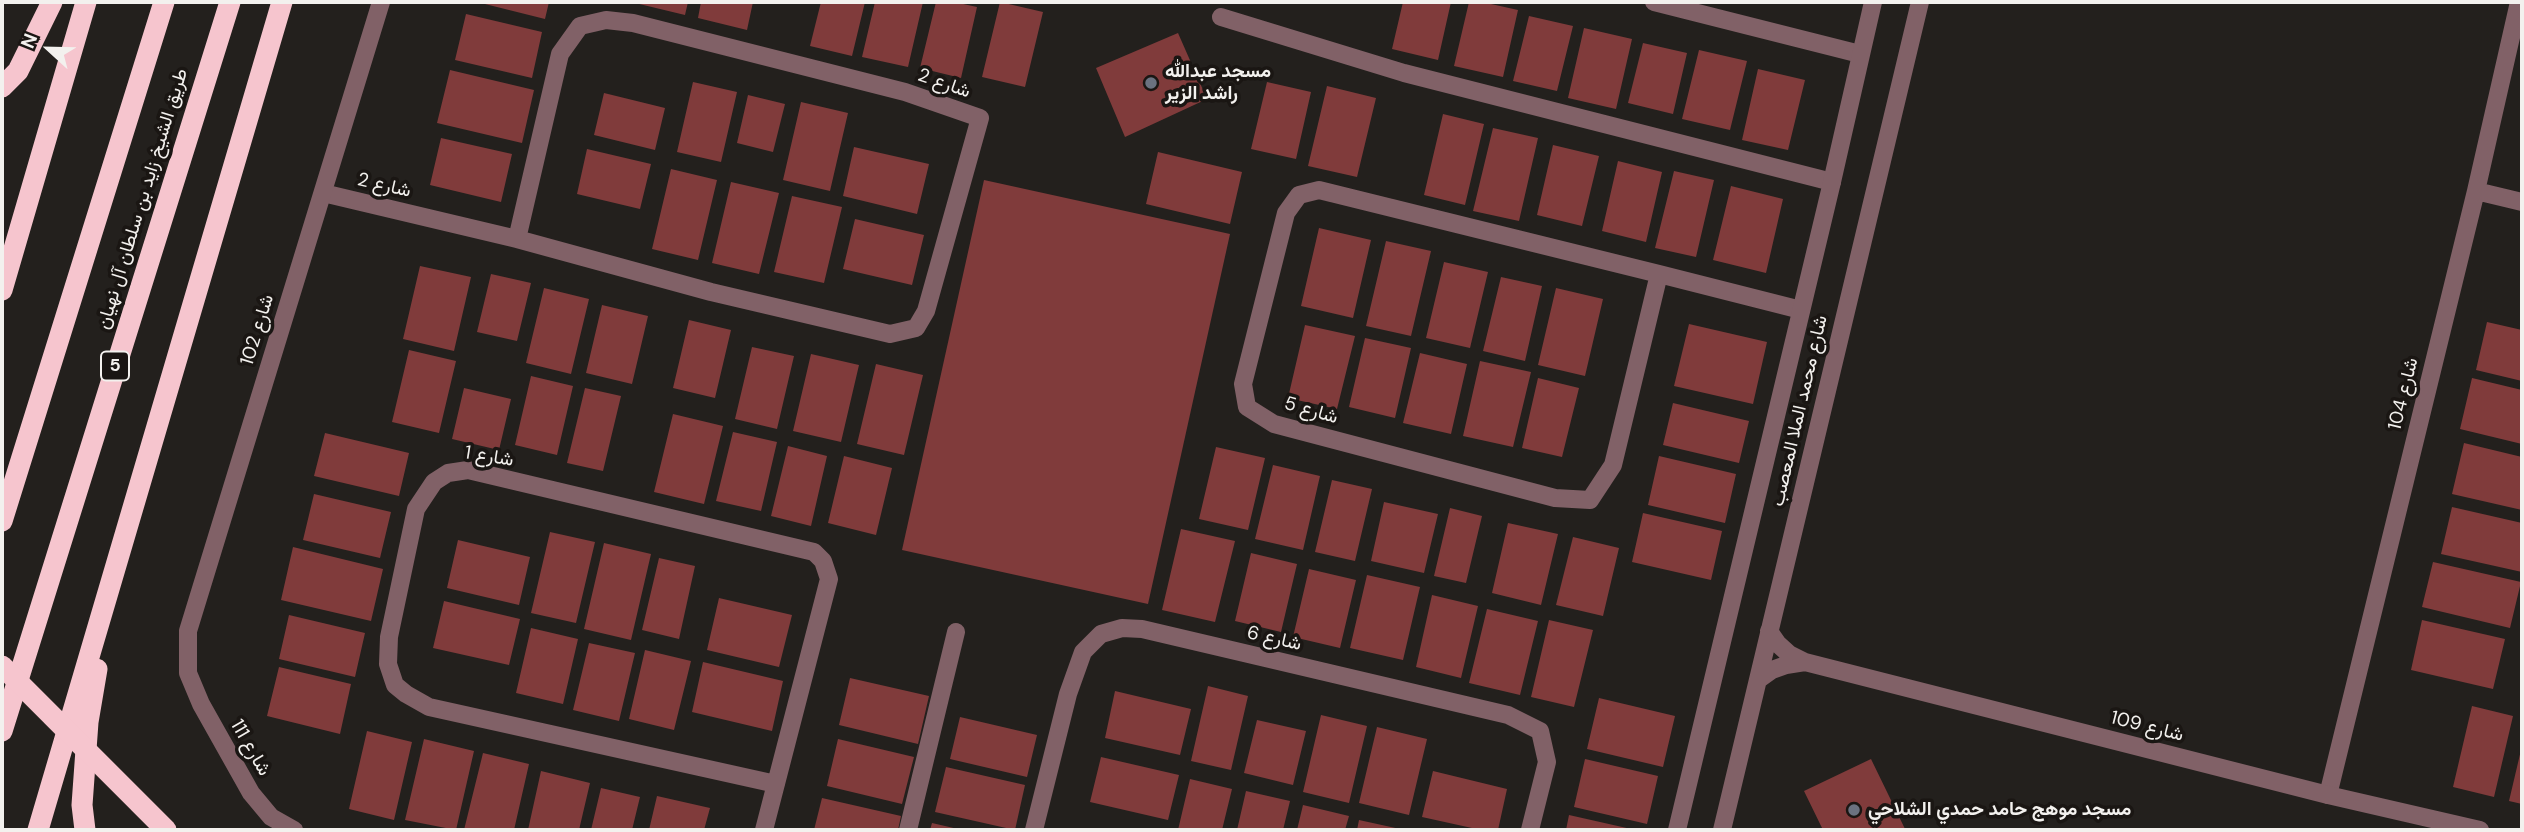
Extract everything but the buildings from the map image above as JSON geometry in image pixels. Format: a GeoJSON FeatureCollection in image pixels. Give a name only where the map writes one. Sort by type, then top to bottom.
{"type":"FeatureCollection","features":[{"type":"Feature","properties":{"kind":"highway"},"geometry":{"type":"LineString","coordinates":[[2,87],[18,71],[52,2]]}},
{"type":"Feature","properties":{"kind":"highway"},"geometry":{"type":"LineString","coordinates":[[2,290],[86,2]]}},
{"type":"Feature","properties":{"kind":"highway","name":"طريق الشيخ زايد بن سلطان آل نهيان"},"geometry":{"type":"LineString","coordinates":[[2,521],[164,2]]}},
{"type":"Feature","properties":{"kind":"highway","name":"طريق الشيخ زايد بن سلطان آل نهيان"},"geometry":{"type":"LineString","coordinates":[[2,731],[230,2]]}},
{"type":"Feature","properties":{"kind":"highway"},"geometry":{"type":"LineString","coordinates":[[38,830],[284,2]]}},
{"type":"Feature","properties":{"kind":"highway"},"geometry":{"type":"LineString","coordinates":[[85,830],[82,805],[89,722],[111,581]]}},
{"type":"Feature","properties":{"kind":"highway"},"geometry":{"type":"LineString","coordinates":[[2,666],[166,830]]}},
{"type":"Feature","properties":{"kind":"street","name":"شارع 102"},"geometry":{"type":"LineString","coordinates":[[188,673],[188,631],[381,2]]}},
{"type":"Feature","properties":{"kind":"street"},"geometry":{"type":"LineString","coordinates":[[1654,2],[1716,9],[1860,54]]}},
{"type":"Feature","properties":{"kind":"street","name":"شارع محمد الملا المعصب"},"geometry":{"type":"LineString","coordinates":[[1677,830],[1873,2]]}},
{"type":"Feature","properties":{"kind":"street","name":"شارع محمد الملا المعصب"},"geometry":{"type":"LineString","coordinates":[[1722,830],[1920,2]]}},
{"type":"Feature","properties":{"kind":"street","name":"شارع 104"},"geometry":{"type":"LineString","coordinates":[[2328,795],[2476,191],[2519,2]]}},
{"type":"Feature","properties":{"kind":"street"},"geometry":{"type":"LineString","coordinates":[[1221,17],[1405,73],[1832,182]]}},
{"type":"Feature","properties":{"kind":"street","name":"شارع 2"},"geometry":{"type":"LineString","coordinates":[[323,192],[517,239],[711,292],[890,334],[916,328],[926,311],[980,118],[905,92],[634,23],[607,20],[580,26],[560,54],[517,239]]}},
{"type":"Feature","properties":{"kind":"street","name":"شارع 5"},"geometry":{"type":"LineString","coordinates":[[1659,274],[1613,465],[1590,500],[1555,498],[1274,424],[1247,407],[1243,384],[1286,213],[1299,195],[1319,190],[1659,274],[1801,310]]}},
{"type":"Feature","properties":{"kind":"street"},"geometry":{"type":"LineString","coordinates":[[2476,191],[2522,202]]}},
{"type":"Feature","properties":{"kind":"street","name":"شارع 1"},"geometry":{"type":"LineString","coordinates":[[764,830],[776,784],[829,579],[823,561],[814,552],[468,470],[447,472],[434,482],[416,509],[389,637],[388,664],[395,685],[429,707],[776,784]]}},
{"type":"Feature","properties":{"kind":"street","name":"شارع 6"},"geometry":{"type":"LineString","coordinates":[[1034,830],[1068,694],[1083,652],[1101,634],[1122,628],[1142,629],[1508,715],[1540,731],[1547,762],[1530,830]]}},
{"type":"Feature","properties":{"kind":"street","name":"شارع 109"},"geometry":{"type":"LineString","coordinates":[[1769,631],[1789,654],[1805,662],[2328,795],[2480,830]]}},
{"type":"Feature","properties":{"kind":"street"},"geometry":{"type":"LineString","coordinates":[[908,830],[956,632]]}},
{"type":"Feature","properties":{"kind":"street"},"geometry":{"type":"LineString","coordinates":[[1758,680],[1786,664],[1805,662]]}},
{"type":"Feature","properties":{"kind":"street","name":"شارع 111"},"geometry":{"type":"LineString","coordinates":[[188,673],[201,704],[251,793],[271,817],[294,830]]}},
{"type":"Feature","properties":{"kind":"place","name":"مسجد عبدالله راشد الزير"},"geometry":{"type":"Point","coordinates":[1151,83]}},
{"type":"Feature","properties":{"kind":"place","name":"مسجد موهج حامد حمدي الشلاحي"},"geometry":{"type":"Point","coordinates":[1854,810]}}]}
